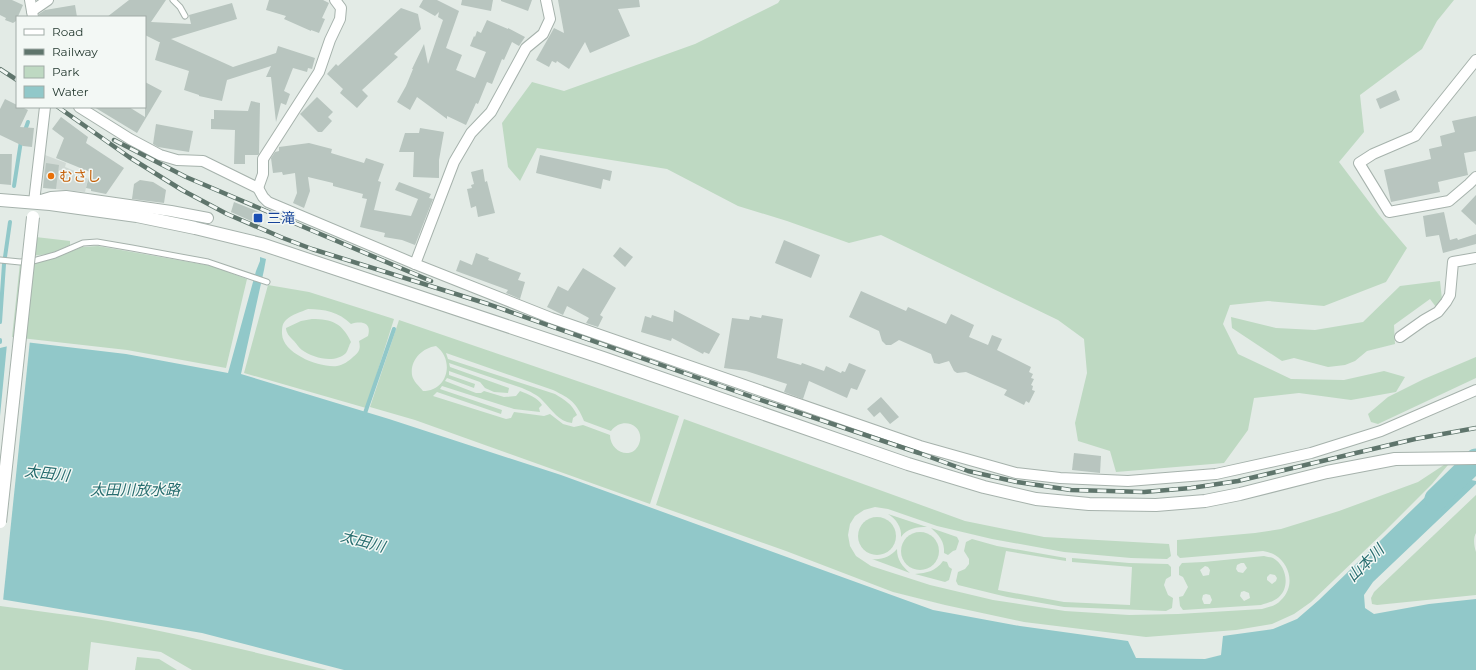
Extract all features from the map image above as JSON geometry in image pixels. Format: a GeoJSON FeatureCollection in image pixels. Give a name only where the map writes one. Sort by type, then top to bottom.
{"type":"FeatureCollection","features":[{"type":"Feature","properties":{"kind":"street"},"geometry":{"type":"LineString","coordinates":[[30,0],[33,14]]}},
{"type":"Feature","properties":{"kind":"street"},"geometry":{"type":"LineString","coordinates":[[33,14],[48,0]]}},
{"type":"Feature","properties":{"kind":"street"},"geometry":{"type":"LineString","coordinates":[[258,188],[263,174],[263,159],[319,72],[330,40],[340,19],[341,8],[335,0]]}},
{"type":"Feature","properties":{"kind":"street"},"geometry":{"type":"LineString","coordinates":[[415,264],[454,162],[471,133],[491,112],[526,48],[543,34],[550,19],[546,0]]}},
{"type":"Feature","properties":{"kind":"street"},"geometry":{"type":"LineString","coordinates":[[1476,60],[1415,136],[1373,154],[1359,163],[1390,212],[1449,201],[1476,177]]}},
{"type":"Feature","properties":{"kind":"street"},"geometry":{"type":"LineString","coordinates":[[0,522],[45,108]]}},
{"type":"Feature","properties":{"kind":"street"},"geometry":{"type":"LineString","coordinates":[[81,108],[130,139],[160,155],[177,160],[203,161],[258,188],[268,202],[415,264],[551,318],[920,446],[1016,473],[1128,482],[1216,474],[1311,453],[1381,431],[1476,390]]}},
{"type":"Feature","properties":{"kind":"street"},"geometry":{"type":"LineString","coordinates":[[34,202],[51,197],[66,196],[171,211],[208,218]]}},
{"type":"Feature","properties":{"kind":"street"},"geometry":{"type":"LineString","coordinates":[[0,200],[34,202],[137,216],[261,244],[603,358],[908,464],[984,488],[1036,499],[1089,504],[1156,505],[1204,501],[1240,494],[1327,472],[1387,460],[1476,458]]}},
{"type":"Feature","properties":{"kind":"street"},"geometry":{"type":"LineString","coordinates":[[1400,337],[1438,312],[1446,302],[1450,295],[1453,262],[1476,258]]}},
{"type":"Feature","properties":{"kind":"lane"},"geometry":{"type":"LineString","coordinates":[[173,0],[180,7],[185,16]]}},
{"type":"Feature","properties":{"kind":"lane"},"geometry":{"type":"LineString","coordinates":[[0,260],[20,262],[33,260],[55,255],[83,243],[97,242],[208,262],[267,282]]}},
{"type":"Feature","properties":{"kind":"shaded area"},"geometry":{"type":"Polygon","coordinates":[[[45,155],[66,163],[65,167],[88,179],[85,192],[45,188],[43,186],[45,155]]]}},
{"type":"Feature","properties":{"kind":"green space"},"geometry":{"type":"Polygon","coordinates":[[[780,0],[1454,0],[1437,21],[1422,49],[1360,95],[1364,132],[1339,162],[1379,215],[1407,248],[1386,282],[1324,306],[1268,301],[1230,305],[1223,324],[1238,354],[1291,379],[1344,380],[1384,371],[1405,377],[1396,392],[1351,400],[1299,393],[1254,398],[1248,430],[1224,463],[1116,472],[1110,451],[1078,441],[1075,423],[1087,373],[1084,339],[1058,320],[881,235],[849,243],[787,221],[738,206],[667,169],[537,148],[520,181],[508,167],[502,123],[532,82],[564,91],[695,44],[778,3],[780,0]]]}},
{"type":"Feature","properties":{"kind":"green space"},"geometry":{"type":"Polygon","coordinates":[[[27,236],[70,241],[70,245],[48,254],[25,255],[27,236]]]}},
{"type":"Feature","properties":{"kind":"green space"},"geometry":{"type":"Polygon","coordinates":[[[98,246],[212,266],[247,279],[226,368],[127,350],[12,337],[20,263],[57,257],[82,247],[98,246]]]}},
{"type":"Feature","properties":{"kind":"green space"},"geometry":{"type":"Polygon","coordinates":[[[1440,281],[1442,299],[1436,307],[1430,299],[1394,325],[1395,344],[1367,351],[1355,361],[1345,365],[1328,367],[1294,358],[1282,361],[1232,328],[1231,317],[1276,328],[1315,330],[1363,322],[1400,286],[1440,281]]]}},
{"type":"Feature","properties":{"kind":"green space"},"geometry":{"type":"Polygon","coordinates":[[[268,285],[309,292],[394,319],[366,408],[244,373],[268,285]],[[308,309],[300,312],[286,320],[282,328],[284,341],[295,353],[312,362],[330,366],[337,366],[346,363],[358,352],[360,348],[359,341],[368,336],[369,331],[367,325],[362,323],[351,324],[336,314],[308,309]]]}},
{"type":"Feature","properties":{"kind":"green space"},"geometry":{"type":"Polygon","coordinates":[[[312,319],[331,321],[336,323],[344,330],[351,342],[346,353],[336,358],[324,359],[307,353],[300,348],[288,335],[286,328],[301,321],[312,319]]]}},
{"type":"Feature","properties":{"kind":"green space"},"geometry":{"type":"Polygon","coordinates":[[[399,320],[679,416],[650,504],[415,420],[370,407],[399,320]],[[436,346],[422,352],[413,364],[412,375],[423,391],[432,390],[438,386],[446,374],[446,359],[436,346]],[[446,353],[448,359],[555,394],[565,400],[577,415],[573,418],[572,423],[567,422],[559,418],[536,395],[522,388],[449,363],[450,367],[509,388],[508,393],[494,392],[485,388],[480,382],[449,371],[449,375],[475,384],[474,388],[447,378],[445,381],[476,393],[481,393],[484,391],[504,397],[516,396],[520,391],[538,400],[542,405],[539,408],[540,412],[514,409],[442,386],[440,389],[502,410],[501,414],[437,392],[433,396],[506,419],[511,418],[514,412],[544,416],[550,414],[563,424],[574,427],[583,425],[610,435],[614,446],[617,450],[622,452],[632,452],[639,444],[639,432],[632,425],[627,423],[621,424],[616,426],[611,431],[584,421],[578,409],[572,402],[553,390],[446,353]]]}},
{"type":"Feature","properties":{"kind":"green space"},"geometry":{"type":"Polygon","coordinates":[[[1476,357],[1476,378],[1378,424],[1371,422],[1368,414],[1388,397],[1424,379],[1476,357]]]}},
{"type":"Feature","properties":{"kind":"green space"},"geometry":{"type":"Polygon","coordinates":[[[684,419],[965,521],[1044,537],[1169,544],[1171,556],[1167,559],[1131,558],[1064,552],[992,539],[937,526],[888,509],[875,507],[864,510],[855,516],[850,524],[848,535],[850,546],[856,556],[871,566],[930,585],[993,600],[1065,611],[1129,615],[1178,614],[1262,609],[1275,605],[1285,595],[1288,589],[1289,576],[1285,564],[1275,555],[1263,551],[1180,558],[1177,555],[1177,540],[1255,533],[1281,529],[1339,511],[1418,482],[1453,459],[1432,484],[1385,531],[1311,602],[1294,614],[1272,624],[1236,630],[1146,637],[1024,622],[893,592],[786,551],[656,505],[684,419]]]}},
{"type":"Feature","properties":{"kind":"green space"},"geometry":{"type":"Polygon","coordinates":[[[1476,495],[1476,533],[1474,542],[1476,552],[1476,595],[1377,605],[1372,604],[1371,598],[1374,592],[1476,495]]]}},
{"type":"Feature","properties":{"kind":"green space"},"geometry":{"type":"Polygon","coordinates":[[[888,514],[927,527],[909,530],[901,537],[901,530],[898,524],[894,518],[888,514]]]}},
{"type":"Feature","properties":{"kind":"green space"},"geometry":{"type":"Polygon","coordinates":[[[873,517],[881,517],[888,520],[893,525],[896,536],[893,547],[888,552],[881,555],[873,555],[866,552],[861,547],[858,540],[858,532],[861,525],[866,520],[873,517]]]}},
{"type":"Feature","properties":{"kind":"green space"},"geometry":{"type":"Polygon","coordinates":[[[931,528],[957,537],[959,541],[956,550],[948,555],[944,553],[944,545],[941,539],[931,528]]]}},
{"type":"Feature","properties":{"kind":"green space"},"geometry":{"type":"Polygon","coordinates":[[[916,532],[924,532],[931,535],[936,540],[939,551],[936,562],[931,567],[924,570],[916,570],[909,567],[904,562],[901,555],[901,547],[904,540],[909,535],[916,532]]]}},
{"type":"Feature","properties":{"kind":"green space"},"geometry":{"type":"Polygon","coordinates":[[[972,539],[997,546],[1066,558],[1066,561],[1006,551],[998,590],[1064,602],[1130,605],[1132,567],[1072,562],[1072,558],[1129,563],[1168,564],[1171,567],[1171,576],[1166,579],[1164,585],[1168,595],[1173,598],[1172,608],[1166,611],[1064,607],[1007,597],[958,585],[956,581],[958,572],[965,569],[969,564],[969,559],[964,551],[966,542],[972,539]]]}},
{"type":"Feature","properties":{"kind":"green space"},"geometry":{"type":"Polygon","coordinates":[[[897,549],[900,562],[910,573],[872,559],[886,557],[897,549]]]}},
{"type":"Feature","properties":{"kind":"green space"},"geometry":{"type":"Polygon","coordinates":[[[1264,556],[1272,558],[1278,562],[1284,571],[1286,582],[1285,588],[1277,599],[1261,605],[1183,610],[1180,606],[1179,597],[1183,596],[1188,587],[1183,577],[1179,575],[1179,567],[1182,563],[1264,556]],[[1244,563],[1237,565],[1236,569],[1238,572],[1243,573],[1247,568],[1244,563]],[[1205,566],[1200,570],[1203,576],[1209,575],[1210,570],[1208,567],[1205,566]],[[1270,574],[1267,577],[1267,580],[1272,584],[1277,578],[1275,575],[1270,574]],[[1244,591],[1241,592],[1240,596],[1244,601],[1250,598],[1249,593],[1244,591]],[[1206,594],[1203,595],[1202,599],[1204,604],[1210,604],[1212,600],[1210,595],[1206,594]]]}},
{"type":"Feature","properties":{"kind":"green space"},"geometry":{"type":"Polygon","coordinates":[[[943,561],[947,562],[949,567],[952,569],[949,580],[945,582],[915,574],[931,571],[943,561]]]}},
{"type":"Feature","properties":{"kind":"green space"},"geometry":{"type":"Polygon","coordinates":[[[0,606],[136,626],[327,670],[192,670],[161,652],[91,642],[88,670],[0,670],[0,606]]]}},
{"type":"Feature","properties":{"kind":"green space"},"geometry":{"type":"Polygon","coordinates":[[[137,657],[159,659],[177,670],[135,670],[137,657]]]}},
{"type":"Feature","properties":{"kind":"water","name":"太田川放水路"},"geometry":{"type":"Polygon","coordinates":[[[260,257],[266,259],[241,374],[389,419],[561,475],[933,610],[1020,626],[1128,641],[1136,658],[1205,659],[1221,655],[1223,636],[1273,629],[1297,619],[1319,600],[1448,475],[1476,481],[1476,484],[1373,582],[1364,595],[1365,608],[1374,614],[1429,604],[1476,599],[1476,670],[344,670],[202,633],[0,599],[0,348],[25,342],[126,354],[228,373],[260,257]]]}},
{"type":"Feature","properties":{"kind":"pier"},"geometry":{"type":"Polygon","coordinates":[[[30,340],[3,601],[0,601],[0,416],[7,344],[30,340]]]}},
{"type":"Feature","properties":{"kind":"building"},"geometry":{"type":"Polygon","coordinates":[[[0,0],[12,0],[23,5],[18,16],[16,16],[16,21],[13,23],[5,20],[6,18],[0,15],[0,0]]]}},
{"type":"Feature","properties":{"kind":"building"},"geometry":{"type":"Polygon","coordinates":[[[129,0],[166,0],[151,22],[191,24],[189,15],[232,3],[237,19],[171,39],[233,67],[276,53],[278,46],[315,58],[312,69],[308,68],[307,72],[293,68],[284,91],[290,94],[286,105],[281,103],[276,122],[271,77],[266,77],[271,66],[227,80],[222,101],[199,96],[184,90],[189,71],[155,60],[160,42],[146,36],[146,16],[108,16],[129,0]]]}},
{"type":"Feature","properties":{"kind":"building"},"geometry":{"type":"Polygon","coordinates":[[[269,0],[323,0],[329,3],[322,18],[325,19],[319,33],[284,19],[286,16],[266,10],[269,0]]]}},
{"type":"Feature","properties":{"kind":"building"},"geometry":{"type":"Polygon","coordinates":[[[423,0],[437,0],[459,11],[446,48],[462,55],[456,70],[475,78],[486,52],[470,46],[477,31],[481,33],[487,20],[508,28],[525,37],[519,46],[512,42],[504,60],[502,59],[492,84],[487,82],[478,104],[476,103],[466,125],[447,116],[447,119],[417,97],[410,110],[397,102],[406,86],[424,44],[428,64],[443,20],[438,17],[439,12],[435,16],[419,7],[423,0]]]}},
{"type":"Feature","properties":{"kind":"building"},"geometry":{"type":"Polygon","coordinates":[[[462,0],[493,0],[491,11],[461,5],[462,0]]]}},
{"type":"Feature","properties":{"kind":"building"},"geometry":{"type":"Polygon","coordinates":[[[501,0],[532,0],[528,11],[501,0]]]}},
{"type":"Feature","properties":{"kind":"building"},"geometry":{"type":"Polygon","coordinates":[[[558,0],[639,0],[640,7],[618,9],[630,36],[590,53],[585,42],[569,69],[557,61],[556,63],[552,61],[549,67],[536,60],[554,28],[564,33],[558,0]]]}},
{"type":"Feature","properties":{"kind":"building"},"geometry":{"type":"Polygon","coordinates":[[[75,5],[77,16],[39,16],[39,14],[45,10],[75,5]]]}},
{"type":"Feature","properties":{"kind":"building"},"geometry":{"type":"Polygon","coordinates":[[[401,8],[418,14],[421,29],[394,54],[398,57],[362,90],[368,96],[357,108],[340,93],[343,89],[327,74],[336,64],[338,66],[401,8]]]}},
{"type":"Feature","properties":{"kind":"building"},"geometry":{"type":"Polygon","coordinates":[[[146,83],[162,91],[137,133],[96,108],[131,108],[145,117],[146,83]]]}},
{"type":"Feature","properties":{"kind":"building"},"geometry":{"type":"Polygon","coordinates":[[[1396,90],[1400,100],[1380,109],[1376,99],[1396,90]]]}},
{"type":"Feature","properties":{"kind":"building"},"geometry":{"type":"Polygon","coordinates":[[[317,97],[333,112],[328,117],[332,121],[322,132],[318,132],[300,114],[317,97]]]}},
{"type":"Feature","properties":{"kind":"building"},"geometry":{"type":"Polygon","coordinates":[[[5,99],[16,104],[16,108],[24,108],[28,110],[20,127],[34,128],[32,147],[23,146],[0,135],[0,109],[5,99]]]}},
{"type":"Feature","properties":{"kind":"building"},"geometry":{"type":"Polygon","coordinates":[[[251,101],[260,103],[259,154],[245,155],[245,164],[234,164],[235,130],[211,129],[211,119],[214,119],[214,110],[248,111],[251,101]]]}},
{"type":"Feature","properties":{"kind":"building"},"geometry":{"type":"Polygon","coordinates":[[[1476,116],[1476,151],[1464,153],[1468,175],[1438,182],[1440,192],[1391,202],[1384,170],[1431,159],[1429,149],[1442,146],[1440,136],[1455,132],[1452,121],[1476,116]]]}},
{"type":"Feature","properties":{"kind":"building"},"geometry":{"type":"Polygon","coordinates":[[[61,117],[88,137],[86,143],[124,168],[106,194],[91,191],[91,189],[86,188],[90,172],[56,158],[64,138],[52,129],[61,117]]]}},
{"type":"Feature","properties":{"kind":"building"},"geometry":{"type":"Polygon","coordinates":[[[156,124],[193,131],[189,152],[158,147],[153,144],[156,124]]]}},
{"type":"Feature","properties":{"kind":"building"},"geometry":{"type":"Polygon","coordinates":[[[420,128],[444,132],[439,160],[439,178],[413,177],[414,152],[399,152],[405,133],[419,133],[420,128]]]}},
{"type":"Feature","properties":{"kind":"building"},"geometry":{"type":"Polygon","coordinates":[[[309,143],[332,149],[331,153],[364,163],[366,158],[384,164],[378,181],[381,182],[374,210],[411,216],[418,199],[395,190],[399,182],[431,194],[429,198],[433,199],[415,245],[402,240],[384,237],[385,233],[360,227],[367,199],[362,198],[363,194],[333,186],[333,183],[308,177],[310,191],[304,208],[293,203],[297,193],[295,173],[283,175],[282,172],[273,173],[271,158],[275,152],[279,151],[279,147],[309,143]]]}},
{"type":"Feature","properties":{"kind":"building"},"geometry":{"type":"Polygon","coordinates":[[[0,154],[12,154],[11,185],[0,184],[0,154]]]}},
{"type":"Feature","properties":{"kind":"building"},"geometry":{"type":"Polygon","coordinates":[[[540,155],[612,171],[610,181],[603,179],[601,189],[536,173],[540,155]]]}},
{"type":"Feature","properties":{"kind":"building"},"geometry":{"type":"Polygon","coordinates":[[[46,163],[59,165],[56,189],[43,188],[46,163]]]}},
{"type":"Feature","properties":{"kind":"building"},"geometry":{"type":"Polygon","coordinates":[[[483,169],[485,182],[487,181],[495,213],[478,217],[476,206],[471,208],[467,189],[472,188],[471,185],[474,184],[471,172],[483,169]]]}},
{"type":"Feature","properties":{"kind":"building"},"geometry":{"type":"Polygon","coordinates":[[[140,180],[153,182],[166,190],[164,203],[132,199],[134,184],[140,180]]]}},
{"type":"Feature","properties":{"kind":"building"},"geometry":{"type":"Polygon","coordinates":[[[1476,195],[1476,225],[1461,211],[1476,195]]]}},
{"type":"Feature","properties":{"kind":"building"},"geometry":{"type":"Polygon","coordinates":[[[234,202],[264,214],[260,225],[231,212],[234,202]]]}},
{"type":"Feature","properties":{"kind":"building"},"geometry":{"type":"Polygon","coordinates":[[[1444,212],[1450,240],[1457,238],[1458,240],[1476,234],[1476,244],[1443,253],[1439,235],[1426,237],[1423,216],[1444,212]]]}},
{"type":"Feature","properties":{"kind":"building"},"geometry":{"type":"Polygon","coordinates":[[[784,240],[820,255],[811,278],[775,263],[784,240]]]}},
{"type":"Feature","properties":{"kind":"building"},"geometry":{"type":"Polygon","coordinates":[[[620,247],[633,257],[625,267],[613,256],[620,247]]]}},
{"type":"Feature","properties":{"kind":"building"},"geometry":{"type":"Polygon","coordinates":[[[476,253],[489,258],[488,260],[521,273],[518,280],[525,282],[520,299],[506,293],[508,290],[456,271],[460,260],[472,265],[476,253]]]}},
{"type":"Feature","properties":{"kind":"building"},"geometry":{"type":"Polygon","coordinates":[[[583,268],[616,288],[600,315],[603,317],[598,327],[586,323],[589,318],[567,306],[563,315],[547,307],[558,286],[568,291],[583,268]]]}},
{"type":"Feature","properties":{"kind":"building"},"geometry":{"type":"Polygon","coordinates":[[[861,291],[906,311],[908,307],[946,324],[951,314],[974,325],[969,337],[988,345],[992,335],[1002,339],[997,350],[1031,367],[1029,372],[1033,374],[1031,378],[1034,379],[1031,385],[1033,386],[1032,390],[1035,391],[1029,403],[1026,401],[1024,405],[1004,395],[1007,390],[966,372],[957,373],[954,371],[949,361],[939,364],[934,363],[931,354],[899,340],[891,345],[886,345],[882,341],[879,331],[849,317],[861,291]]]}},
{"type":"Feature","properties":{"kind":"building"},"geometry":{"type":"Polygon","coordinates":[[[674,310],[720,334],[709,354],[704,352],[703,354],[672,338],[671,341],[641,332],[645,316],[651,318],[652,315],[673,322],[674,310]]]}},
{"type":"Feature","properties":{"kind":"building"},"geometry":{"type":"Polygon","coordinates":[[[762,315],[783,319],[777,358],[801,365],[802,363],[824,371],[826,366],[841,373],[842,371],[845,372],[849,363],[866,370],[857,390],[851,388],[847,398],[809,381],[803,399],[784,392],[787,384],[746,371],[724,368],[732,318],[749,320],[750,316],[761,318],[762,315]]]}},
{"type":"Feature","properties":{"kind":"building"},"geometry":{"type":"Polygon","coordinates":[[[881,397],[899,417],[890,424],[880,412],[874,417],[867,409],[881,397]]]}},
{"type":"Feature","properties":{"kind":"building"},"geometry":{"type":"Polygon","coordinates":[[[1074,453],[1101,456],[1100,473],[1072,470],[1074,453]]]}},
{"type":"Feature","properties":{"kind":"waterway"},"geometry":{"type":"LineString","coordinates":[[24,133],[28,122]]}},
{"type":"Feature","properties":{"kind":"waterway"},"geometry":{"type":"LineString","coordinates":[[14,186],[21,141]]}},
{"type":"Feature","properties":{"kind":"waterway"},"geometry":{"type":"LineString","coordinates":[[0,322],[4,264],[10,222]]}},
{"type":"Feature","properties":{"kind":"waterway"},"geometry":{"type":"LineString","coordinates":[[364,416],[394,329]]}},
{"type":"Feature","properties":{"kind":"waterway","name":"山本川"},"geometry":{"type":"LineString","coordinates":[[1436,499],[1476,460]]}},
{"type":"Feature","properties":{"kind":"railway"},"geometry":{"type":"LineString","coordinates":[[0,69],[16,79]]}},
{"type":"Feature","properties":{"kind":"railway"},"geometry":{"type":"LineString","coordinates":[[59,108],[129,157],[182,190],[227,214],[283,238],[312,249],[488,304],[968,471],[1017,482],[1071,490],[1144,492],[1191,488],[1238,481],[1415,439],[1476,428]]}},
{"type":"Feature","properties":{"kind":"railway"},"geometry":{"type":"LineString","coordinates":[[114,140],[186,177],[431,281]]}},
{"type":"Feature","properties":{"kind":"place","name":"むさし"},"geometry":{"type":"Point","coordinates":[51,176]}},
{"type":"Feature","properties":{"kind":"place","name":"三滝"},"geometry":{"type":"Point","coordinates":[258,218]}},
{"type":"Feature","properties":{"kind":"water label","name":"太田川"},"geometry":{"type":"Point","coordinates":[47,473]}},
{"type":"Feature","properties":{"kind":"water label","name":"太田川"},"geometry":{"type":"Point","coordinates":[363,541]}}]}
